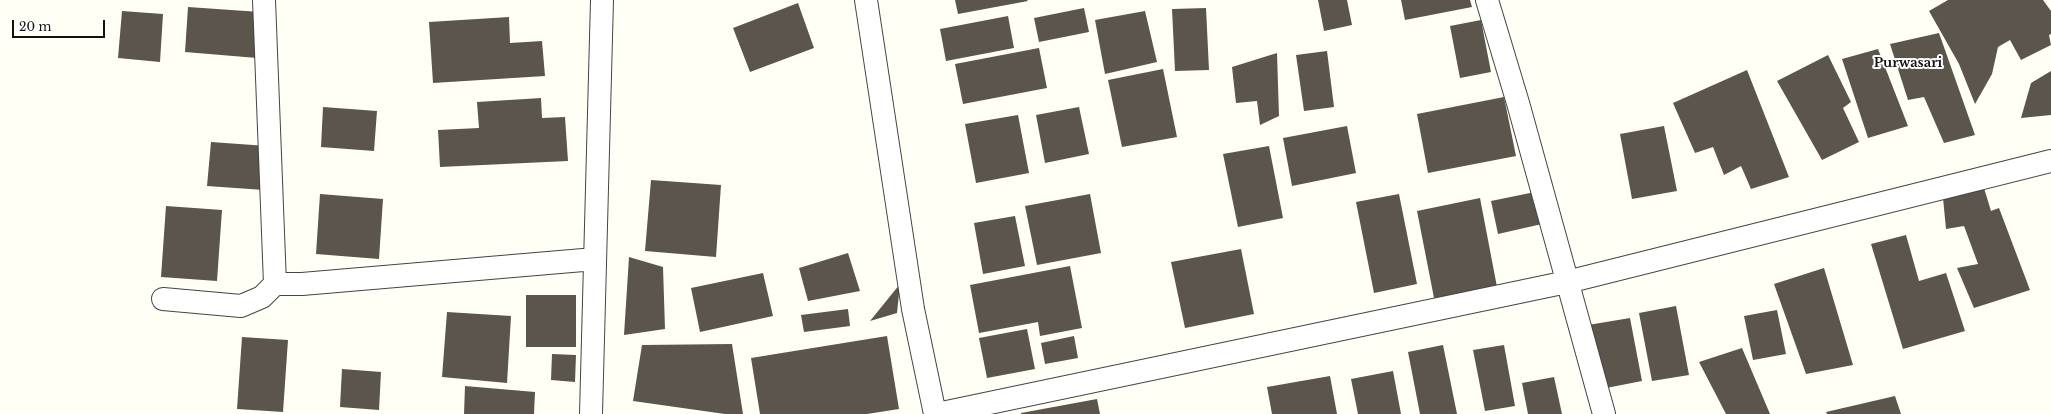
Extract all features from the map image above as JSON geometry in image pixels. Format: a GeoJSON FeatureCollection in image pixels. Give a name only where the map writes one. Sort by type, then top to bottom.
{"type":"FeatureCollection","features":[{"type":"Feature","properties":{"kind":"street"},"geometry":{"type":"LineString","coordinates":[[264,0],[275,284]]}},
{"type":"Feature","properties":{"kind":"street"},"geometry":{"type":"LineString","coordinates":[[591,414],[602,0]]}},
{"type":"Feature","properties":{"kind":"street"},"geometry":{"type":"LineString","coordinates":[[866,0],[912,309],[936,414],[1567,282],[2051,161]]}},
{"type":"Feature","properties":{"kind":"street"},"geometry":{"type":"LineString","coordinates":[[1487,0],[1518,103],[1604,414]]}},
{"type":"Feature","properties":{"kind":"street"},"geometry":{"type":"LineString","coordinates":[[163,299],[241,306],[262,297],[275,284],[302,284],[596,259]]}},
{"type":"Feature","properties":{"kind":"building"},"geometry":{"type":"Polygon","coordinates":[[[955,0],[1027,0],[1028,1],[958,14],[955,0]]]}},
{"type":"Feature","properties":{"kind":"building"},"geometry":{"type":"Polygon","coordinates":[[[1318,0],[1347,0],[1352,25],[1324,31],[1318,0]]]}},
{"type":"Feature","properties":{"kind":"building"},"geometry":{"type":"Polygon","coordinates":[[[1401,0],[1470,0],[1472,7],[1405,20],[1401,0]]]}},
{"type":"Feature","properties":{"kind":"building"},"geometry":{"type":"Polygon","coordinates":[[[1948,0],[2043,0],[2051,11],[2051,34],[2049,35],[2051,45],[2021,60],[2010,40],[1998,47],[1992,74],[1975,104],[1959,64],[1929,11],[1948,0]]]}},
{"type":"Feature","properties":{"kind":"building"},"geometry":{"type":"Polygon","coordinates":[[[798,3],[814,48],[750,72],[733,28],[798,3]]]}},
{"type":"Feature","properties":{"kind":"building"},"geometry":{"type":"Polygon","coordinates":[[[188,7],[260,12],[257,58],[185,52],[188,7]]]}},
{"type":"Feature","properties":{"kind":"building"},"geometry":{"type":"Polygon","coordinates":[[[1084,8],[1089,32],[1039,42],[1034,18],[1084,8]]]}},
{"type":"Feature","properties":{"kind":"building"},"geometry":{"type":"Polygon","coordinates":[[[1206,8],[1209,70],[1175,71],[1172,9],[1206,8]]]}},
{"type":"Feature","properties":{"kind":"building"},"geometry":{"type":"Polygon","coordinates":[[[122,11],[163,14],[160,62],[118,58],[122,11]]]}},
{"type":"Feature","properties":{"kind":"building"},"geometry":{"type":"Polygon","coordinates":[[[1145,11],[1157,62],[1105,74],[1095,20],[1145,11]]]}},
{"type":"Feature","properties":{"kind":"building"},"geometry":{"type":"Polygon","coordinates":[[[1008,16],[1014,48],[946,61],[940,29],[1008,16]]]}},
{"type":"Feature","properties":{"kind":"building"},"geometry":{"type":"Polygon","coordinates":[[[509,17],[510,43],[542,41],[545,76],[433,83],[429,22],[509,17]]]}},
{"type":"Feature","properties":{"kind":"building"},"geometry":{"type":"Polygon","coordinates":[[[1481,20],[1491,72],[1460,78],[1450,26],[1481,20]]]}},
{"type":"Feature","properties":{"kind":"building"},"geometry":{"type":"Polygon","coordinates":[[[1939,33],[1975,135],[1944,143],[1924,97],[1908,100],[1890,44],[1939,33]]]}},
{"type":"Feature","properties":{"kind":"building"},"geometry":{"type":"Polygon","coordinates":[[[1039,48],[1047,88],[963,104],[955,64],[1039,48]]]}},
{"type":"Feature","properties":{"kind":"building"},"geometry":{"type":"Polygon","coordinates":[[[1878,49],[1908,126],[1868,138],[1842,59],[1878,49]]]}},
{"type":"Feature","properties":{"kind":"building"},"geometry":{"type":"Polygon","coordinates":[[[1327,51],[1334,107],[1304,111],[1296,55],[1327,51]]]}},
{"type":"Feature","properties":{"kind":"building"},"geometry":{"type":"Polygon","coordinates":[[[1277,53],[1279,116],[1260,125],[1257,101],[1236,103],[1232,67],[1277,53]]]}},
{"type":"Feature","properties":{"kind":"building"},"geometry":{"type":"Polygon","coordinates":[[[1828,55],[1851,102],[1843,108],[1859,142],[1822,160],[1777,81],[1828,55]]]}},
{"type":"Feature","properties":{"kind":"building"},"geometry":{"type":"Polygon","coordinates":[[[1163,69],[1177,137],[1122,147],[1108,80],[1163,69]]]}},
{"type":"Feature","properties":{"kind":"building"},"geometry":{"type":"Polygon","coordinates":[[[1747,70],[1789,177],[1751,189],[1741,166],[1724,175],[1713,147],[1695,153],[1673,103],[1747,70]]]}},
{"type":"Feature","properties":{"kind":"building"},"geometry":{"type":"Polygon","coordinates":[[[2051,71],[2051,115],[2021,118],[2031,83],[2051,71]]]}},
{"type":"Feature","properties":{"kind":"building"},"geometry":{"type":"Polygon","coordinates":[[[1504,97],[1516,156],[1428,173],[1417,114],[1504,97]]]}},
{"type":"Feature","properties":{"kind":"building"},"geometry":{"type":"Polygon","coordinates":[[[541,98],[542,118],[565,117],[568,161],[440,167],[438,130],[479,128],[477,102],[541,98]]]}},
{"type":"Feature","properties":{"kind":"building"},"geometry":{"type":"Polygon","coordinates":[[[323,107],[377,111],[374,151],[321,147],[323,107]]]}},
{"type":"Feature","properties":{"kind":"building"},"geometry":{"type":"Polygon","coordinates":[[[1079,107],[1089,154],[1045,163],[1036,115],[1079,107]]]}},
{"type":"Feature","properties":{"kind":"building"},"geometry":{"type":"Polygon","coordinates":[[[1018,115],[1029,173],[976,183],[965,124],[1018,115]]]}},
{"type":"Feature","properties":{"kind":"building"},"geometry":{"type":"Polygon","coordinates":[[[1347,126],[1356,173],[1292,186],[1283,138],[1347,126]]]}},
{"type":"Feature","properties":{"kind":"building"},"geometry":{"type":"Polygon","coordinates":[[[1664,126],[1677,191],[1632,199],[1620,134],[1664,126]]]}},
{"type":"Feature","properties":{"kind":"building"},"geometry":{"type":"Polygon","coordinates":[[[211,142],[267,146],[264,190],[207,186],[211,142]]]}},
{"type":"Feature","properties":{"kind":"building"},"geometry":{"type":"Polygon","coordinates":[[[1269,146],[1283,218],[1238,227],[1223,154],[1269,146]]]}},
{"type":"Feature","properties":{"kind":"building"},"geometry":{"type":"Polygon","coordinates":[[[651,180],[721,185],[716,257],[645,251],[651,180]]]}},
{"type":"Feature","properties":{"kind":"building"},"geometry":{"type":"Polygon","coordinates":[[[1984,188],[1991,211],[1999,208],[2030,290],[1974,308],[1957,268],[1978,264],[1964,226],[1946,229],[1943,198],[1984,188]]]}},
{"type":"Feature","properties":{"kind":"building"},"geometry":{"type":"Polygon","coordinates":[[[1535,192],[1542,224],[1498,234],[1491,201],[1535,192]]]}},
{"type":"Feature","properties":{"kind":"building"},"geometry":{"type":"Polygon","coordinates":[[[320,194],[383,199],[379,259],[316,254],[320,194]]]}},
{"type":"Feature","properties":{"kind":"building"},"geometry":{"type":"Polygon","coordinates":[[[1090,194],[1101,253],[1037,265],[1025,206],[1090,194]]]}},
{"type":"Feature","properties":{"kind":"building"},"geometry":{"type":"Polygon","coordinates":[[[1399,194],[1417,284],[1374,293],[1356,202],[1399,194]]]}},
{"type":"Feature","properties":{"kind":"building"},"geometry":{"type":"Polygon","coordinates":[[[1480,198],[1497,287],[1434,298],[1417,211],[1480,198]]]}},
{"type":"Feature","properties":{"kind":"building"},"geometry":{"type":"Polygon","coordinates":[[[166,206],[222,210],[217,281],[161,277],[166,206]]]}},
{"type":"Feature","properties":{"kind":"building"},"geometry":{"type":"Polygon","coordinates":[[[1015,216],[1025,266],[983,274],[974,223],[1015,216]]]}},
{"type":"Feature","properties":{"kind":"building"},"geometry":{"type":"Polygon","coordinates":[[[1906,235],[1919,281],[1946,273],[1965,331],[1903,349],[1871,244],[1906,235]]]}},
{"type":"Feature","properties":{"kind":"building"},"geometry":{"type":"Polygon","coordinates":[[[1241,249],[1254,314],[1185,328],[1171,262],[1241,249]]]}},
{"type":"Feature","properties":{"kind":"building"},"geometry":{"type":"Polygon","coordinates":[[[848,253],[860,291],[808,301],[799,268],[848,253]]]}},
{"type":"Feature","properties":{"kind":"building"},"geometry":{"type":"Polygon","coordinates":[[[629,257],[663,267],[665,329],[624,335],[629,257]]]}},
{"type":"Feature","properties":{"kind":"building"},"geometry":{"type":"Polygon","coordinates":[[[1070,266],[1082,328],[1040,336],[1038,322],[979,333],[970,285],[1070,266]]]}},
{"type":"Feature","properties":{"kind":"building"},"geometry":{"type":"Polygon","coordinates":[[[1824,268],[1853,365],[1806,374],[1774,284],[1824,268]]]}},
{"type":"Feature","properties":{"kind":"building"},"geometry":{"type":"Polygon","coordinates":[[[763,273],[773,316],[700,332],[691,288],[763,273]]]}},
{"type":"Feature","properties":{"kind":"building"},"geometry":{"type":"Polygon","coordinates":[[[900,284],[897,313],[870,321],[900,284]]]}},
{"type":"Feature","properties":{"kind":"building"},"geometry":{"type":"Polygon","coordinates":[[[526,295],[576,295],[576,347],[526,347],[526,295]]]}},
{"type":"Feature","properties":{"kind":"building"},"geometry":{"type":"Polygon","coordinates":[[[1676,306],[1689,375],[1652,381],[1639,313],[1676,306]]]}},
{"type":"Feature","properties":{"kind":"building"},"geometry":{"type":"Polygon","coordinates":[[[848,309],[850,326],[804,332],[801,315],[848,309]]]}},
{"type":"Feature","properties":{"kind":"building"},"geometry":{"type":"Polygon","coordinates":[[[1777,310],[1786,354],[1753,360],[1744,316],[1777,310]]]}},
{"type":"Feature","properties":{"kind":"building"},"geometry":{"type":"Polygon","coordinates":[[[447,312],[511,316],[507,383],[442,377],[447,312]]]}},
{"type":"Feature","properties":{"kind":"building"},"geometry":{"type":"Polygon","coordinates":[[[1630,318],[1642,381],[1601,389],[1588,325],[1630,318]]]}},
{"type":"Feature","properties":{"kind":"building"},"geometry":{"type":"Polygon","coordinates":[[[1027,329],[1035,369],[987,378],[979,338],[1027,329]]]}},
{"type":"Feature","properties":{"kind":"building"},"geometry":{"type":"Polygon","coordinates":[[[887,336],[899,409],[867,414],[760,414],[751,358],[887,336]]]}},
{"type":"Feature","properties":{"kind":"building"},"geometry":{"type":"Polygon","coordinates":[[[1074,336],[1078,358],[1045,364],[1041,343],[1074,336]]]}},
{"type":"Feature","properties":{"kind":"building"},"geometry":{"type":"Polygon","coordinates":[[[242,337],[288,340],[283,412],[237,409],[242,337]]]}},
{"type":"Feature","properties":{"kind":"building"},"geometry":{"type":"Polygon","coordinates":[[[732,344],[743,414],[725,414],[633,401],[642,345],[732,344]]]}},
{"type":"Feature","properties":{"kind":"building"},"geometry":{"type":"Polygon","coordinates":[[[1443,345],[1457,414],[1420,414],[1408,352],[1443,345]]]}},
{"type":"Feature","properties":{"kind":"building"},"geometry":{"type":"Polygon","coordinates":[[[1504,345],[1515,406],[1485,411],[1473,350],[1504,345]]]}},
{"type":"Feature","properties":{"kind":"building"},"geometry":{"type":"Polygon","coordinates":[[[1742,348],[1770,414],[1726,414],[1699,362],[1742,348]]]}},
{"type":"Feature","properties":{"kind":"building"},"geometry":{"type":"Polygon","coordinates":[[[552,354],[576,355],[575,382],[551,380],[552,354]]]}},
{"type":"Feature","properties":{"kind":"building"},"geometry":{"type":"Polygon","coordinates":[[[342,369],[381,372],[379,410],[340,407],[342,369]]]}},
{"type":"Feature","properties":{"kind":"building"},"geometry":{"type":"Polygon","coordinates":[[[1393,371],[1401,414],[1358,414],[1351,379],[1393,371]]]}},
{"type":"Feature","properties":{"kind":"building"},"geometry":{"type":"Polygon","coordinates":[[[1330,376],[1337,414],[1272,414],[1267,387],[1330,376]]]}},
{"type":"Feature","properties":{"kind":"building"},"geometry":{"type":"Polygon","coordinates":[[[1554,377],[1562,414],[1528,414],[1522,383],[1554,377]]]}},
{"type":"Feature","properties":{"kind":"building"},"geometry":{"type":"Polygon","coordinates":[[[465,386],[535,392],[534,414],[464,414],[465,386]]]}},
{"type":"Feature","properties":{"kind":"building"},"geometry":{"type":"Polygon","coordinates":[[[1895,396],[1901,414],[1827,414],[1826,412],[1895,396]]]}},
{"type":"Feature","properties":{"kind":"building"},"geometry":{"type":"Polygon","coordinates":[[[1097,399],[1100,414],[1021,414],[1021,413],[1097,399]]]}},
{"type":"Feature","properties":{"kind":"district","name":"Purwasari"},"geometry":{"type":"Point","coordinates":[1908,63]}}]}
